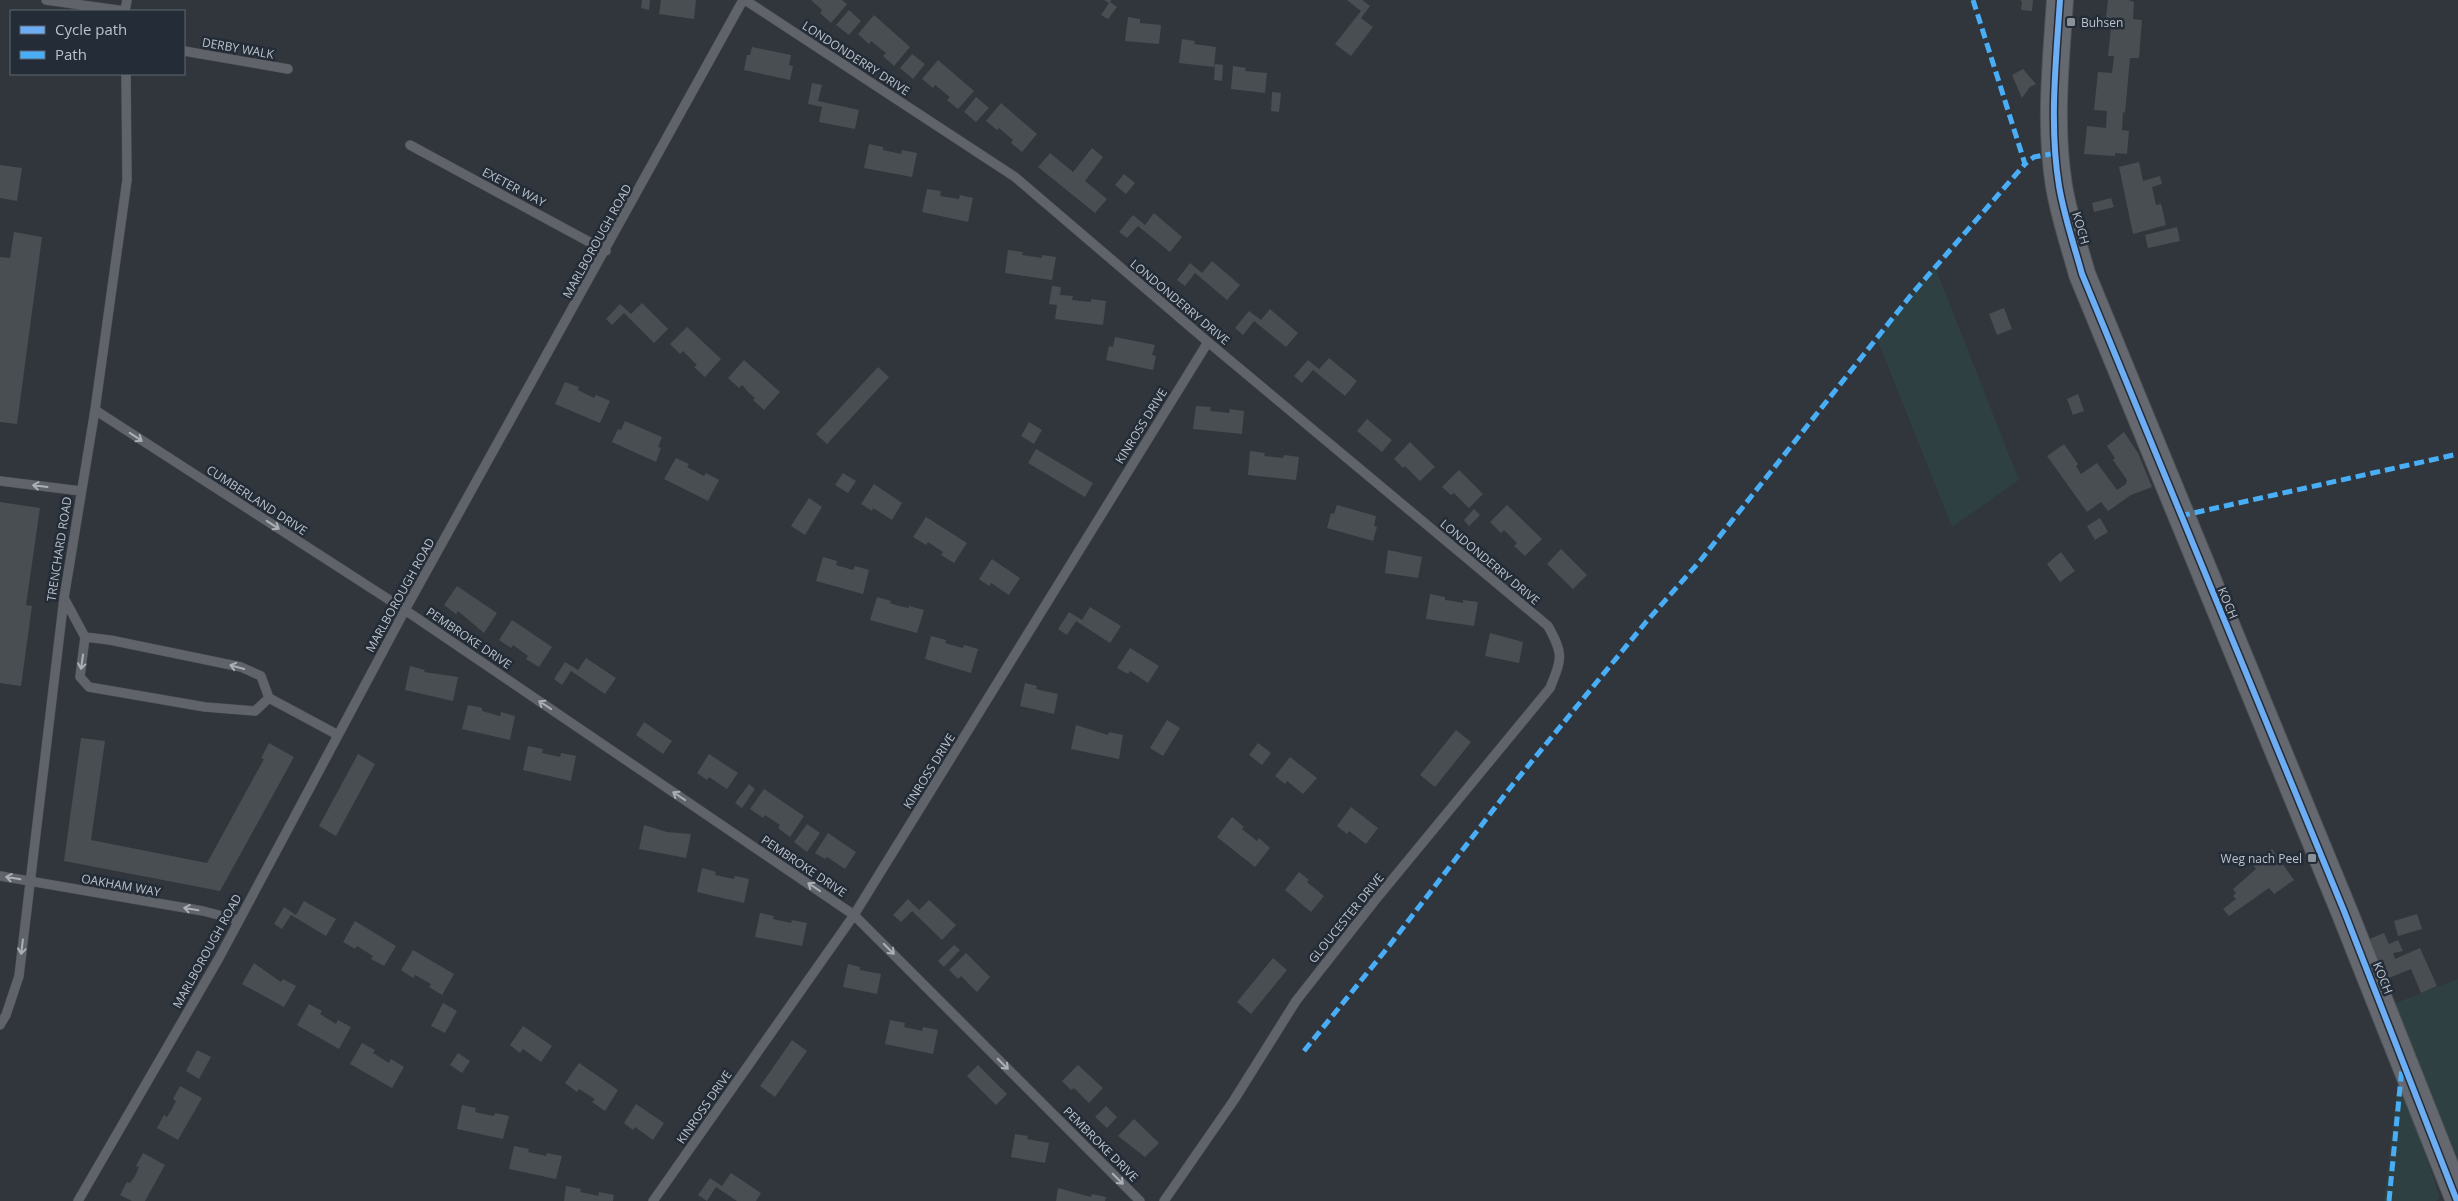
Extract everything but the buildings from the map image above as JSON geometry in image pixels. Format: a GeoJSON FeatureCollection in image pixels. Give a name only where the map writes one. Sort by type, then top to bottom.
{"type":"FeatureCollection","features":[{"type":"Feature","properties":{"kind":"street","name":"KOCH"},"geometry":{"type":"LineString","coordinates":[[2060,0],[2055,86],[2055,135],[2064,209],[2082,274],[2344,911],[2457,1198]]}},
{"type":"Feature","properties":{"kind":"lane"},"geometry":{"type":"LineString","coordinates":[[46,0],[118,10]]}},
{"type":"Feature","properties":{"kind":"lane","name":"MARLBOROUGH ROAD"},"geometry":{"type":"LineString","coordinates":[[78,1201],[219,958],[406,610],[744,0]]}},
{"type":"Feature","properties":{"kind":"lane","name":"LONDONDERRY DRIVE"},"geometry":{"type":"LineString","coordinates":[[744,0],[1015,177],[1208,342],[1548,626],[1558,644],[1561,662]]}},
{"type":"Feature","properties":{"kind":"lane","name":"DERBY WALK"},"geometry":{"type":"LineString","coordinates":[[185,51],[288,69]]}},
{"type":"Feature","properties":{"kind":"lane","name":"TRENCHARD ROAD"},"geometry":{"type":"LineString","coordinates":[[0,1025],[6,1015],[19,976],[64,598],[80,491],[96,410],[127,180],[126,75]]}},
{"type":"Feature","properties":{"kind":"lane","name":"EXETER WAY"},"geometry":{"type":"LineString","coordinates":[[410,145],[606,251]]}},
{"type":"Feature","properties":{"kind":"lane","name":"KINROSS DRIVE"},"geometry":{"type":"LineString","coordinates":[[653,1201],[854,915],[1208,342]]}},
{"type":"Feature","properties":{"kind":"lane","name":"CUMBERLAND DRIVE"},"geometry":{"type":"LineString","coordinates":[[96,410],[406,610]]}},
{"type":"Feature","properties":{"kind":"lane"},"geometry":{"type":"LineString","coordinates":[[0,481],[80,491]]}},
{"type":"Feature","properties":{"kind":"lane"},"geometry":{"type":"LineString","coordinates":[[64,598],[85,637],[80,677],[89,687],[205,707],[255,711],[269,698]]}},
{"type":"Feature","properties":{"kind":"lane","name":"PEMBROKE DRIVE"},"geometry":{"type":"LineString","coordinates":[[406,610],[854,915],[1140,1201]]}},
{"type":"Feature","properties":{"kind":"lane"},"geometry":{"type":"LineString","coordinates":[[85,637],[110,640],[241,667],[261,676],[269,698],[338,735]]}},
{"type":"Feature","properties":{"kind":"lane","name":"GLOUCESTER DRIVE"},"geometry":{"type":"LineString","coordinates":[[1164,1201],[1234,1100],[1296,1001],[1377,898],[1550,688],[1561,662]]}},
{"type":"Feature","properties":{"kind":"lane","name":"OAKHAM WAY"},"geometry":{"type":"LineString","coordinates":[[0,876],[203,911],[238,920]]}},
{"type":"Feature","properties":{"kind":"shaded area"},"geometry":{"type":"Polygon","coordinates":[[[1935,267],[2019,480],[1952,527],[1877,339],[1935,267]]]}},
{"type":"Feature","properties":{"kind":"shaded area"},"geometry":{"type":"Polygon","coordinates":[[[2458,979],[2458,1158],[2393,1004],[2458,979]]]}},
{"type":"Feature","properties":{"kind":"shaded area"},"geometry":{"type":"Polygon","coordinates":[[[2399,1073],[2440,1198],[2436,1201],[2384,1201],[2399,1073]]]}},
{"type":"Feature","properties":{"kind":"marked path"},"geometry":{"type":"LineString","coordinates":[[1973,0],[2025,164],[2034,157],[2056,153]]}},
{"type":"Feature","properties":{"kind":"marked path"},"geometry":{"type":"LineString","coordinates":[[1304,1051],[1389,946],[1510,788],[1646,622],[1700,561],[1911,295],[2025,164]]}},
{"type":"Feature","properties":{"kind":"marked path"},"geometry":{"type":"LineString","coordinates":[[2180,516],[2458,454]]}},
{"type":"Feature","properties":{"kind":"marked path"},"geometry":{"type":"LineString","coordinates":[[2389,1201],[2402,1067]]}},
{"type":"Feature","properties":{"kind":"cycle path"},"geometry":{"type":"LineString","coordinates":[[2060,0],[2054,93],[2054,140],[2059,186],[2082,274],[2344,911],[2457,1201]]}},
{"type":"Feature","properties":{"kind":"place","name":"Buhsen"},"geometry":{"type":"Point","coordinates":[2071,22]}},
{"type":"Feature","properties":{"kind":"place","name":"Weg nach Peel"},"geometry":{"type":"Point","coordinates":[2312,858]}}]}
